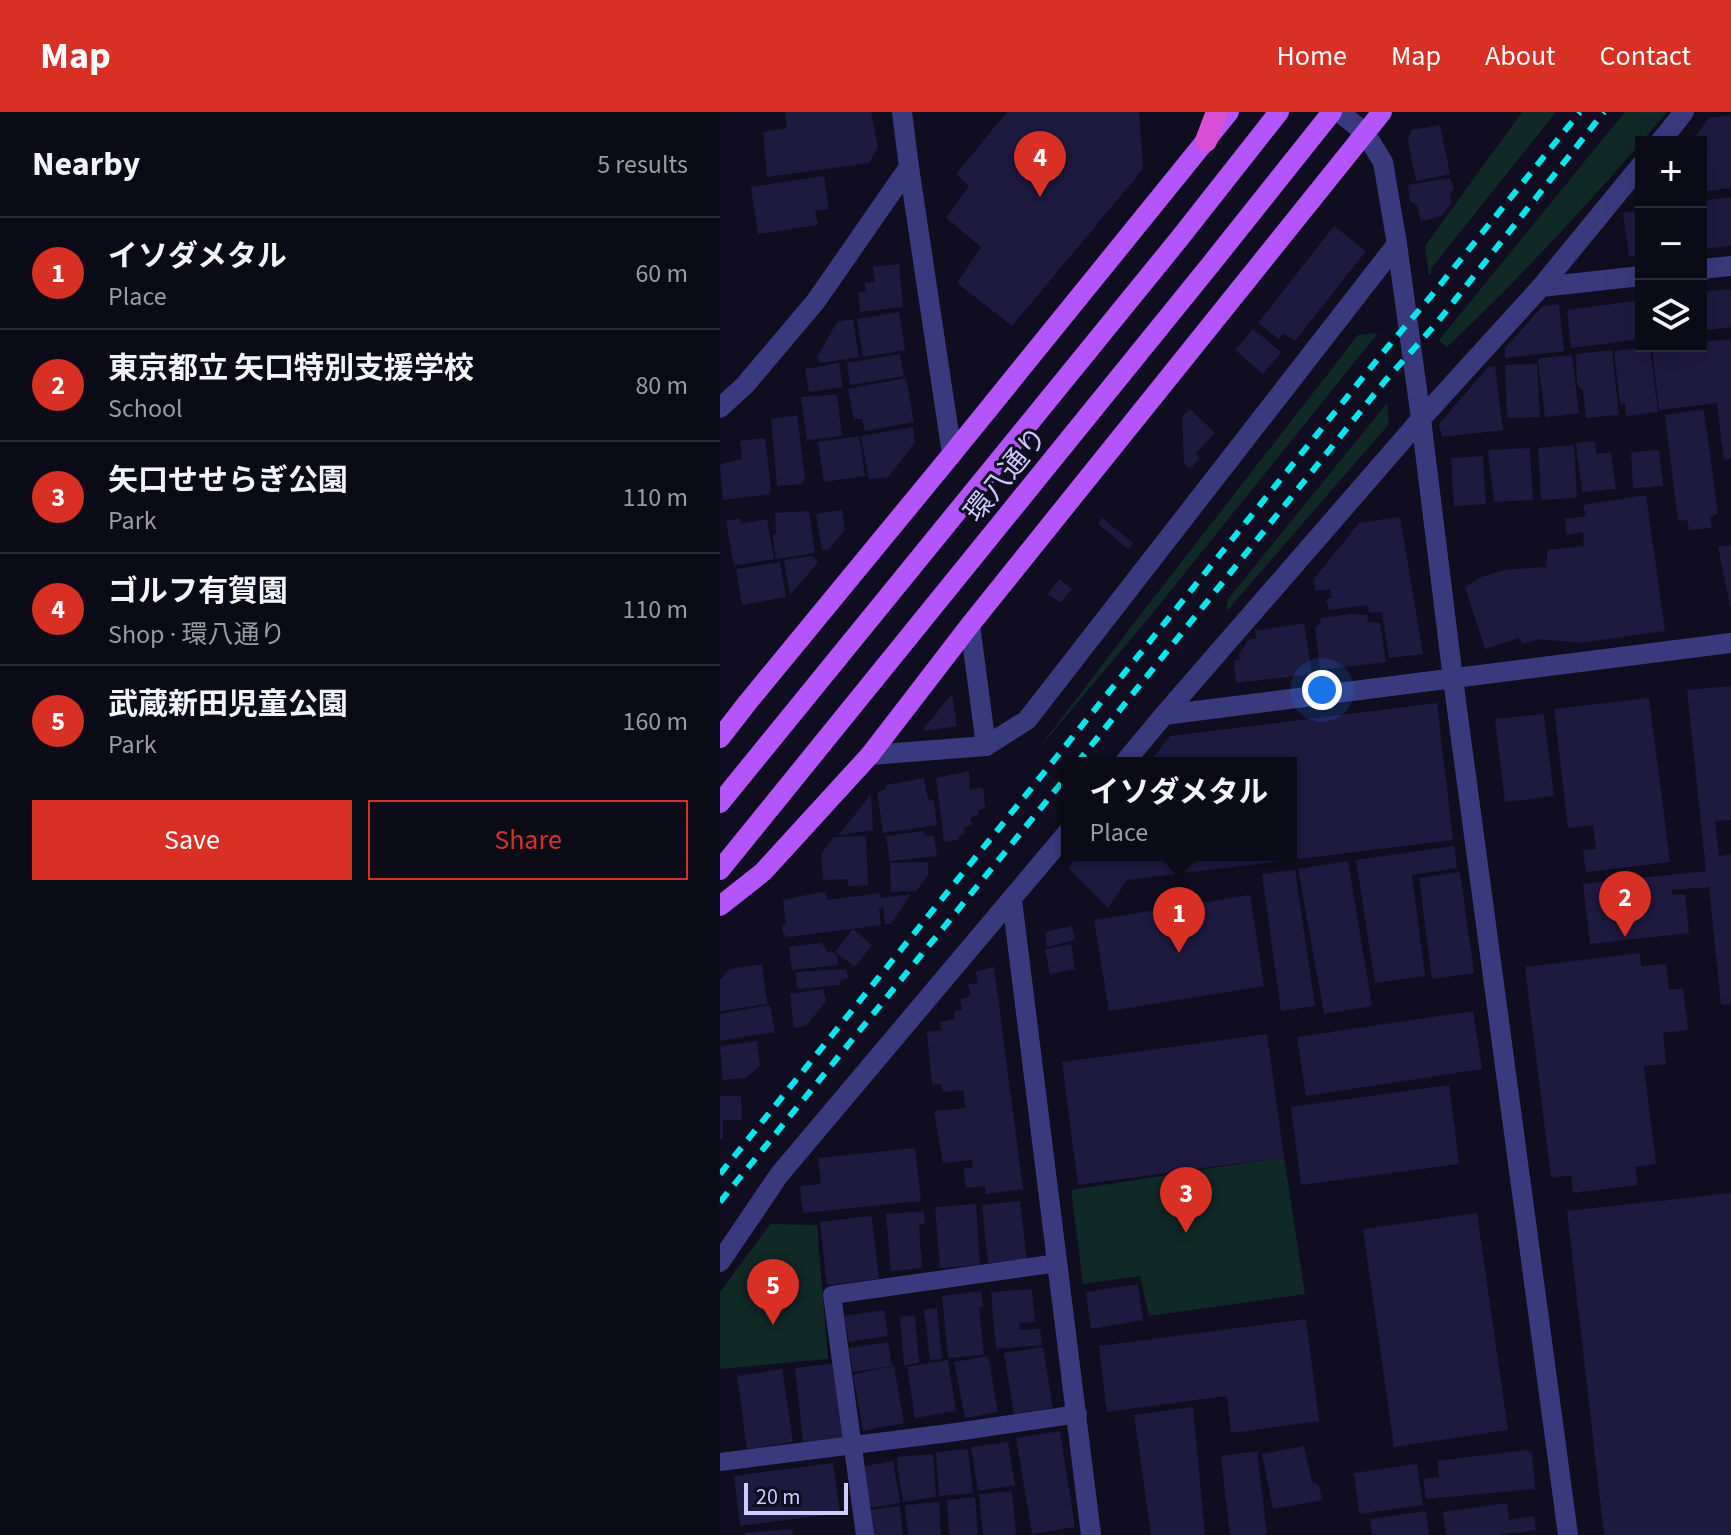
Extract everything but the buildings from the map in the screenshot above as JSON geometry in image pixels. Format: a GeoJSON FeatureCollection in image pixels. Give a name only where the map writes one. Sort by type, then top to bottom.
{"type":"FeatureCollection","features":[{"type":"Feature","properties":{"kind":"highway"},"geometry":{"type":"LineString","coordinates":[[1206,141],[1217,112]]}},
{"type":"Feature","properties":{"kind":"main road"},"geometry":{"type":"LineString","coordinates":[[720,738],[1229,112]]}},
{"type":"Feature","properties":{"kind":"main road","name":"環八通り"},"geometry":{"type":"LineString","coordinates":[[720,803],[1279,112]]}},
{"type":"Feature","properties":{"kind":"main road","name":"環八通り"},"geometry":{"type":"LineString","coordinates":[[720,870],[1332,112]]}},
{"type":"Feature","properties":{"kind":"main road"},"geometry":{"type":"LineString","coordinates":[[720,906],[763,872],[870,755],[970,625],[1382,112]]}},
{"type":"Feature","properties":{"kind":"street"},"geometry":{"type":"LineString","coordinates":[[902,112],[952,454]]}},
{"type":"Feature","properties":{"kind":"street"},"geometry":{"type":"LineString","coordinates":[[1339,112],[1365,133],[1383,162],[1397,244],[1568,1535]]}},
{"type":"Feature","properties":{"kind":"street"},"geometry":{"type":"LineString","coordinates":[[1665,136],[1684,112]]}},
{"type":"Feature","properties":{"kind":"street"},"geometry":{"type":"LineString","coordinates":[[720,408],[745,385],[816,301],[909,167]]}},
{"type":"Feature","properties":{"kind":"street"},"geometry":{"type":"LineString","coordinates":[[1129,757],[1421,419],[1541,287],[1635,172]]}},
{"type":"Feature","properties":{"kind":"street"},"geometry":{"type":"LineString","coordinates":[[870,755],[986,746],[1027,720],[1397,244]]}},
{"type":"Feature","properties":{"kind":"street"},"geometry":{"type":"LineString","coordinates":[[1707,268],[1731,266]]}},
{"type":"Feature","properties":{"kind":"street"},"geometry":{"type":"LineString","coordinates":[[1541,287],[1635,277]]}},
{"type":"Feature","properties":{"kind":"street"},"geometry":{"type":"LineString","coordinates":[[970,625],[986,746]]}},
{"type":"Feature","properties":{"kind":"street"},"geometry":{"type":"LineString","coordinates":[[1164,715],[1731,643]]}},
{"type":"Feature","properties":{"kind":"street"},"geometry":{"type":"LineString","coordinates":[[720,1262],[779,1175],[1061,840]]}},
{"type":"Feature","properties":{"kind":"street"},"geometry":{"type":"LineString","coordinates":[[1012,900],[1091,1535]]}},
{"type":"Feature","properties":{"kind":"lane"},"geometry":{"type":"LineString","coordinates":[[865,1535],[832,1295],[1058,1263]]}},
{"type":"Feature","properties":{"kind":"lane"},"geometry":{"type":"LineString","coordinates":[[720,1462],[1078,1414]]}},
{"type":"Feature","properties":{"kind":"green space"},"geometry":{"type":"Polygon","coordinates":[[[1522,112],[1556,112],[1430,270],[1429,276],[1425,246],[1522,112]]]}},
{"type":"Feature","properties":{"kind":"green space"},"geometry":{"type":"Polygon","coordinates":[[[1625,112],[1667,112],[1646,136],[1635,136],[1635,149],[1505,291],[1447,347],[1439,340],[1625,112]]]}},
{"type":"Feature","properties":{"kind":"green space"},"geometry":{"type":"Polygon","coordinates":[[[1378,333],[1152,614],[1032,757],[1358,335],[1378,333]]]}},
{"type":"Feature","properties":{"kind":"green space"},"geometry":{"type":"Polygon","coordinates":[[[1387,403],[1389,424],[1226,612],[1228,599],[1387,403]]]}},
{"type":"Feature","properties":{"kind":"green space"},"geometry":{"type":"Polygon","coordinates":[[[1284,1157],[1305,1294],[1149,1316],[1140,1276],[1083,1284],[1071,1190],[1284,1157]]]}},
{"type":"Feature","properties":{"kind":"green space"},"geometry":{"type":"Polygon","coordinates":[[[770,1224],[817,1225],[828,1359],[720,1369],[720,1292],[770,1224]]]}},
{"type":"Feature","properties":{"kind":"railway"},"geometry":{"type":"LineString","coordinates":[[720,1174],[1580,112]]}},
{"type":"Feature","properties":{"kind":"railway"},"geometry":{"type":"LineString","coordinates":[[1082,757],[1385,381],[1436,324],[1604,112]]}},
{"type":"Feature","properties":{"kind":"railway"},"geometry":{"type":"LineString","coordinates":[[720,1202],[1061,783]]}},
{"type":"Feature","properties":{"kind":"place","name":"ゴルフ有賀園"},"geometry":{"type":"Point","coordinates":[1040,197]}},
{"type":"Feature","properties":{"kind":"place","name":"東京都立 矢口特別支援学校"},"geometry":{"type":"Point","coordinates":[1625,937]}},
{"type":"Feature","properties":{"kind":"place","name":"イソダメタル"},"geometry":{"type":"Point","coordinates":[1179,953]}},
{"type":"Feature","properties":{"kind":"place","name":"矢口せせらぎ公園"},"geometry":{"type":"Point","coordinates":[1186,1233]}},
{"type":"Feature","properties":{"kind":"place","name":"武蔵新田児童公園"},"geometry":{"type":"Point","coordinates":[773,1325]}}]}
